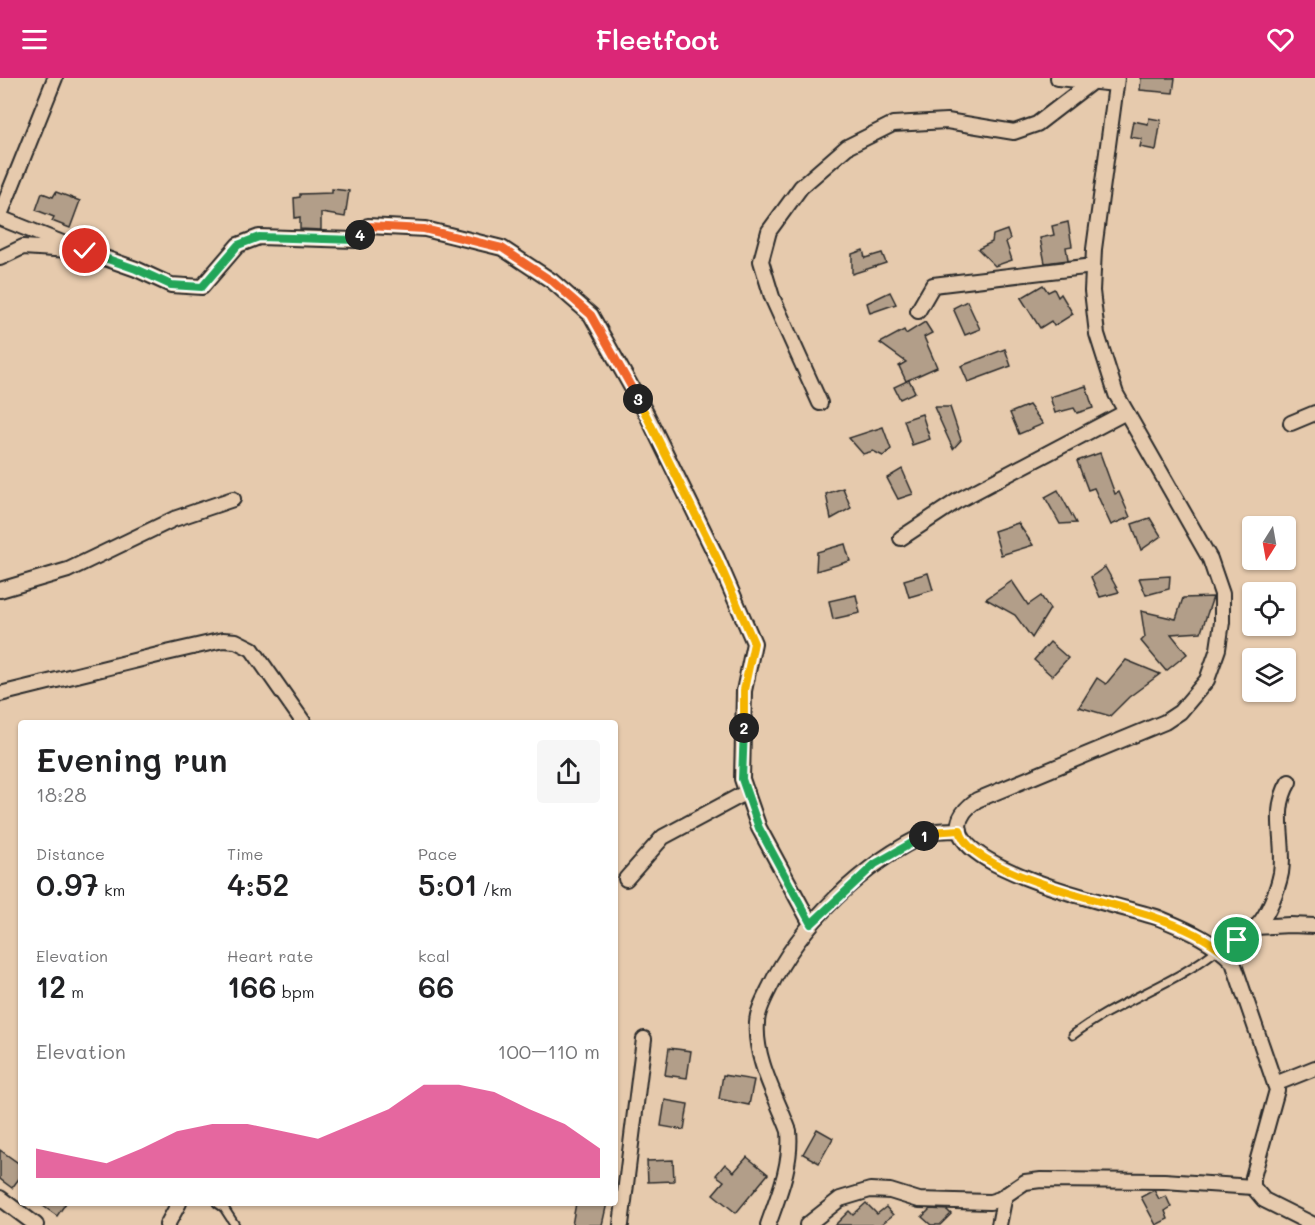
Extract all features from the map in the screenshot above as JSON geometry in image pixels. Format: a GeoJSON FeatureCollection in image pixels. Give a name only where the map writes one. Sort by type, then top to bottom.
{"type":"FeatureCollection","features":[{"type":"Feature","properties":{"kind":"street"},"geometry":{"type":"LineString","coordinates":[[55,78],[0,217],[136,269],[171,285],[202,287],[238,245],[259,237],[356,240],[368,226],[424,229],[502,248],[552,281],[591,315],[640,403],[717,558],[754,643],[744,690],[742,779],[759,828],[811,924]]}},
{"type":"Feature","properties":{"kind":"street"},"geometry":{"type":"LineString","coordinates":[[1058,78],[1116,81],[1093,266],[1092,291],[1097,334],[1116,394],[1152,459],[1178,498],[1210,559],[1222,594],[1222,622],[1212,668],[1207,680],[1194,698],[1165,722],[977,800],[965,813],[960,822],[960,830],[962,838],[969,847],[1005,870],[1068,892],[1157,917],[1222,951],[1233,962],[1275,1084],[1276,1098],[1252,1177],[1252,1187],[1264,1200],[1314,1225]]}},
{"type":"Feature","properties":{"kind":"street"},"geometry":{"type":"LineString","coordinates":[[820,403],[772,297],[760,261],[769,231],[801,187],[847,147],[894,124],[947,121],[1014,132],[1037,124],[1097,80]]}},
{"type":"Feature","properties":{"kind":"street"},"geometry":{"type":"LineString","coordinates":[[0,258],[23,247],[85,251]]}},
{"type":"Feature","properties":{"kind":"street"},"geometry":{"type":"LineString","coordinates":[[918,311],[933,285],[1093,266]]}},
{"type":"Feature","properties":{"kind":"street"},"geometry":{"type":"LineString","coordinates":[[901,538],[957,501],[1126,412]]}},
{"type":"Feature","properties":{"kind":"street"},"geometry":{"type":"LineString","coordinates":[[1291,423],[1315,413]]}},
{"type":"Feature","properties":{"kind":"street"},"geometry":{"type":"LineString","coordinates":[[0,590],[68,570],[174,519],[233,499]]}},
{"type":"Feature","properties":{"kind":"street"},"geometry":{"type":"LineString","coordinates":[[0,694],[223,640],[236,641],[252,649],[302,720]]}},
{"type":"Feature","properties":{"kind":"street"},"geometry":{"type":"LineString","coordinates":[[1222,951],[1262,920],[1281,873],[1279,809],[1281,795],[1288,782]]}},
{"type":"Feature","properties":{"kind":"street"},"geometry":{"type":"LineString","coordinates":[[626,879],[663,837],[747,792]]}},
{"type":"Feature","properties":{"kind":"street"},"geometry":{"type":"LineString","coordinates":[[768,1225],[787,1169],[790,1147],[789,1131],[756,1039],[757,1020],[777,972],[793,945],[811,924],[875,864],[931,832],[960,830]]}},
{"type":"Feature","properties":{"kind":"street"},"geometry":{"type":"LineString","coordinates":[[1255,927],[1315,926]]}},
{"type":"Feature","properties":{"kind":"street"},"geometry":{"type":"LineString","coordinates":[[621,1225],[644,1039]]}},
{"type":"Feature","properties":{"kind":"street"},"geometry":{"type":"LineString","coordinates":[[1275,1084],[1315,1068]]}},
{"type":"Feature","properties":{"kind":"street"},"geometry":{"type":"LineString","coordinates":[[807,1225],[840,1199],[870,1190],[890,1191],[919,1200],[990,1202],[1025,1182],[1041,1180],[1164,1181],[1252,1187]]}},
{"type":"Feature","properties":{"kind":"street"},"geometry":{"type":"LineString","coordinates":[[999,1225],[1005,1195]]}},
{"type":"Feature","properties":{"kind":"street"},"geometry":{"type":"LineString","coordinates":[[0,1198],[36,1225]]}},
{"type":"Feature","properties":{"kind":"street"},"geometry":{"type":"LineString","coordinates":[[167,1225],[177,1206]]}},
{"type":"Feature","properties":{"kind":"lane"},"geometry":{"type":"LineString","coordinates":[[1073,1035],[1103,1015],[1222,951]]}},
{"type":"Feature","properties":{"kind":"lane"},"geometry":{"type":"LineString","coordinates":[[221,1206],[235,1225]]}},
{"type":"Feature","properties":{"kind":"building"},"geometry":{"type":"Polygon","coordinates":[[[1141,78],[1175,78],[1173,93],[1140,90],[1141,78]]]}},
{"type":"Feature","properties":{"kind":"building"},"geometry":{"type":"Polygon","coordinates":[[[1149,118],[1161,120],[1156,150],[1140,147],[1142,139],[1130,137],[1133,121],[1148,124],[1149,118]]]}},
{"type":"Feature","properties":{"kind":"building"},"geometry":{"type":"Polygon","coordinates":[[[332,189],[349,191],[345,217],[321,213],[321,230],[300,229],[300,217],[295,218],[294,198],[300,197],[300,194],[332,193],[332,189]]]}},
{"type":"Feature","properties":{"kind":"building"},"geometry":{"type":"Polygon","coordinates":[[[56,192],[80,201],[70,228],[52,221],[54,217],[36,210],[42,193],[53,197],[56,192]]]}},
{"type":"Feature","properties":{"kind":"building"},"geometry":{"type":"Polygon","coordinates":[[[1068,222],[1072,246],[1066,247],[1068,260],[1045,263],[1040,238],[1054,235],[1052,226],[1068,222]]]}},
{"type":"Feature","properties":{"kind":"building"},"geometry":{"type":"Polygon","coordinates":[[[1007,230],[1010,239],[1006,242],[1012,260],[995,266],[978,249],[992,242],[993,235],[1007,230]]]}},
{"type":"Feature","properties":{"kind":"building"},"geometry":{"type":"Polygon","coordinates":[[[863,250],[865,258],[882,253],[886,263],[852,274],[852,254],[863,250]]]}},
{"type":"Feature","properties":{"kind":"building"},"geometry":{"type":"Polygon","coordinates":[[[1043,285],[1048,292],[1054,289],[1058,297],[1061,294],[1073,314],[1054,326],[1051,321],[1040,328],[1021,298],[1043,285]]]}},
{"type":"Feature","properties":{"kind":"building"},"geometry":{"type":"Polygon","coordinates":[[[890,292],[896,304],[870,313],[867,303],[890,292]]]}},
{"type":"Feature","properties":{"kind":"building"},"geometry":{"type":"Polygon","coordinates":[[[967,301],[980,329],[965,335],[953,308],[967,301]]]}},
{"type":"Feature","properties":{"kind":"building"},"geometry":{"type":"Polygon","coordinates":[[[925,322],[932,333],[924,337],[937,367],[906,381],[899,366],[906,362],[880,343],[904,330],[906,334],[925,322]]]}},
{"type":"Feature","properties":{"kind":"building"},"geometry":{"type":"Polygon","coordinates":[[[1005,349],[1011,366],[968,382],[961,366],[1005,349]]]}},
{"type":"Feature","properties":{"kind":"building"},"geometry":{"type":"Polygon","coordinates":[[[909,380],[915,392],[900,399],[894,387],[909,380]]]}},
{"type":"Feature","properties":{"kind":"building"},"geometry":{"type":"Polygon","coordinates":[[[1086,386],[1093,408],[1077,413],[1074,408],[1055,413],[1050,397],[1086,386]]]}},
{"type":"Feature","properties":{"kind":"building"},"geometry":{"type":"Polygon","coordinates":[[[1029,405],[1043,424],[1019,434],[1010,413],[1029,405]]]}},
{"type":"Feature","properties":{"kind":"building"},"geometry":{"type":"Polygon","coordinates":[[[934,407],[950,407],[961,440],[953,449],[934,407]]]}},
{"type":"Feature","properties":{"kind":"building"},"geometry":{"type":"Polygon","coordinates":[[[922,414],[930,439],[912,445],[904,420],[922,414]]]}},
{"type":"Feature","properties":{"kind":"building"},"geometry":{"type":"Polygon","coordinates":[[[883,427],[891,449],[883,456],[873,451],[863,454],[849,438],[883,427]]]}},
{"type":"Feature","properties":{"kind":"building"},"geometry":{"type":"Polygon","coordinates":[[[1100,453],[1115,494],[1119,492],[1130,517],[1111,525],[1094,488],[1088,490],[1077,461],[1100,453]]]}},
{"type":"Feature","properties":{"kind":"building"},"geometry":{"type":"Polygon","coordinates":[[[902,469],[913,494],[898,499],[887,478],[902,469]]]}},
{"type":"Feature","properties":{"kind":"building"},"geometry":{"type":"Polygon","coordinates":[[[843,488],[851,508],[831,519],[826,494],[843,488]]]}},
{"type":"Feature","properties":{"kind":"building"},"geometry":{"type":"Polygon","coordinates":[[[1058,490],[1076,523],[1060,524],[1045,497],[1058,490]]]}},
{"type":"Feature","properties":{"kind":"building"},"geometry":{"type":"Polygon","coordinates":[[[1150,518],[1161,536],[1141,550],[1132,524],[1150,518]]]}},
{"type":"Feature","properties":{"kind":"building"},"geometry":{"type":"Polygon","coordinates":[[[1018,523],[1033,545],[1001,555],[994,531],[1018,523]]]}},
{"type":"Feature","properties":{"kind":"building"},"geometry":{"type":"Polygon","coordinates":[[[845,544],[850,561],[816,571],[817,552],[845,544]]]}},
{"type":"Feature","properties":{"kind":"building"},"geometry":{"type":"Polygon","coordinates":[[[1105,567],[1119,592],[1100,597],[1091,577],[1105,567]]]}},
{"type":"Feature","properties":{"kind":"building"},"geometry":{"type":"Polygon","coordinates":[[[928,573],[933,590],[909,597],[904,580],[928,573]]]}},
{"type":"Feature","properties":{"kind":"building"},"geometry":{"type":"Polygon","coordinates":[[[1170,576],[1169,589],[1146,595],[1139,578],[1170,576]]]}},
{"type":"Feature","properties":{"kind":"building"},"geometry":{"type":"Polygon","coordinates":[[[1012,581],[1028,605],[1041,596],[1050,609],[1032,638],[1015,615],[986,599],[1012,581]]]}},
{"type":"Feature","properties":{"kind":"building"},"geometry":{"type":"Polygon","coordinates":[[[856,595],[860,613],[833,619],[829,601],[856,595]]]}},
{"type":"Feature","properties":{"kind":"building"},"geometry":{"type":"Polygon","coordinates":[[[1213,597],[1201,632],[1171,634],[1187,654],[1166,671],[1141,641],[1145,637],[1141,611],[1176,619],[1183,598],[1213,597]]]}},
{"type":"Feature","properties":{"kind":"building"},"geometry":{"type":"Polygon","coordinates":[[[1050,642],[1068,658],[1052,676],[1034,660],[1050,642]]]}},
{"type":"Feature","properties":{"kind":"building"},"geometry":{"type":"Polygon","coordinates":[[[1126,660],[1160,674],[1129,697],[1110,716],[1079,707],[1097,678],[1106,684],[1126,660]]]}},
{"type":"Feature","properties":{"kind":"building"},"geometry":{"type":"Polygon","coordinates":[[[669,1048],[691,1051],[687,1078],[665,1075],[669,1048]]]}},
{"type":"Feature","properties":{"kind":"building"},"geometry":{"type":"Polygon","coordinates":[[[723,1075],[754,1080],[749,1105],[719,1099],[723,1075]]]}},
{"type":"Feature","properties":{"kind":"building"},"geometry":{"type":"Polygon","coordinates":[[[665,1100],[688,1104],[684,1130],[661,1126],[665,1100]]]}},
{"type":"Feature","properties":{"kind":"building"},"geometry":{"type":"Polygon","coordinates":[[[817,1129],[833,1138],[819,1163],[803,1154],[817,1129]]]}},
{"type":"Feature","properties":{"kind":"building"},"geometry":{"type":"Polygon","coordinates":[[[0,1150],[18,1163],[18,1180],[12,1188],[0,1179],[0,1150]]]}},
{"type":"Feature","properties":{"kind":"building"},"geometry":{"type":"Polygon","coordinates":[[[747,1157],[768,1174],[736,1213],[713,1194],[724,1181],[716,1175],[725,1164],[734,1172],[747,1157]]]}},
{"type":"Feature","properties":{"kind":"building"},"geometry":{"type":"Polygon","coordinates":[[[673,1160],[674,1181],[648,1182],[647,1161],[673,1160]]]}},
{"type":"Feature","properties":{"kind":"building"},"geometry":{"type":"Polygon","coordinates":[[[1154,1190],[1159,1199],[1166,1196],[1171,1207],[1165,1211],[1168,1219],[1156,1225],[1141,1197],[1154,1190]]]}},
{"type":"Feature","properties":{"kind":"building"},"geometry":{"type":"Polygon","coordinates":[[[866,1203],[877,1214],[886,1207],[893,1215],[880,1225],[835,1225],[849,1211],[853,1215],[866,1203]]]}},
{"type":"Feature","properties":{"kind":"building"},"geometry":{"type":"Polygon","coordinates":[[[43,1206],[64,1206],[57,1216],[43,1206]]]}},
{"type":"Feature","properties":{"kind":"building"},"geometry":{"type":"Polygon","coordinates":[[[575,1206],[606,1206],[602,1225],[572,1225],[575,1206]]]}},
{"type":"Feature","properties":{"kind":"building"},"geometry":{"type":"Polygon","coordinates":[[[930,1209],[947,1210],[951,1214],[940,1225],[931,1225],[922,1217],[930,1209]]]}},
{"type":"Feature","properties":{"kind":"route"},"geometry":{"type":"LineString","coordinates":[[85,251],[136,269],[171,285],[202,287],[238,245],[259,237],[356,240],[368,226],[424,229],[502,248],[552,281],[591,315],[646,412],[717,558],[754,643],[744,690],[742,779],[759,828],[811,924],[875,864],[931,832],[960,830],[962,838],[969,847],[1005,870],[1078,896],[1157,917],[1207,940],[1226,954],[1237,940]]}}]}
